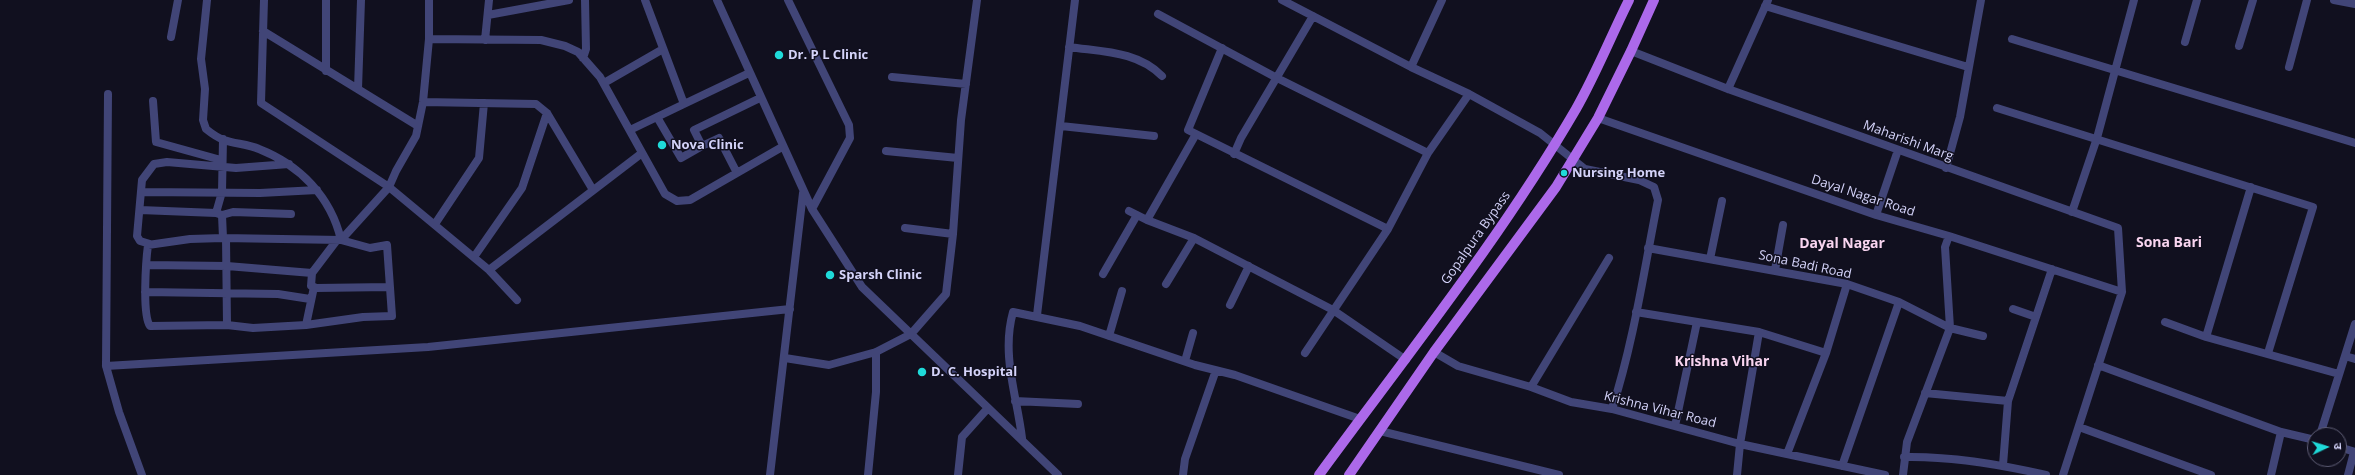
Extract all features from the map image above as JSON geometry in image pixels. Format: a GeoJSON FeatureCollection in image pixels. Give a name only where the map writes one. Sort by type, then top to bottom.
{"type":"FeatureCollection","features":[{"type":"Feature","properties":{"kind":"main road","name":"Gopalpura Bypass"},"geometry":{"type":"LineString","coordinates":[[1320,475],[1360,419],[1406,360],[1543,165],[1577,107],[1629,0]]}},
{"type":"Feature","properties":{"kind":"main road"},"geometry":{"type":"LineString","coordinates":[[1349,475],[1434,352],[1556,187],[1598,118],[1654,0]]}},
{"type":"Feature","properties":{"kind":"street"},"geometry":{"type":"LineString","coordinates":[[171,37],[178,0]]}},
{"type":"Feature","properties":{"kind":"street"},"geometry":{"type":"LineString","coordinates":[[207,0],[201,59],[205,89],[203,120],[206,129],[223,139],[259,148],[295,167],[317,190],[338,227],[339,240]]}},
{"type":"Feature","properties":{"kind":"street"},"geometry":{"type":"LineString","coordinates":[[264,0],[260,103],[389,187],[489,270],[516,300]]}},
{"type":"Feature","properties":{"kind":"street"},"geometry":{"type":"LineString","coordinates":[[326,0],[326,71]]}},
{"type":"Feature","properties":{"kind":"street"},"geometry":{"type":"LineString","coordinates":[[358,89],[361,0]]}},
{"type":"Feature","properties":{"kind":"street"},"geometry":{"type":"LineString","coordinates":[[306,325],[310,298],[314,287],[310,280],[312,273],[339,240],[389,187],[416,136],[423,102],[429,39],[429,0]]}},
{"type":"Feature","properties":{"kind":"street"},"geometry":{"type":"LineString","coordinates":[[484,40],[488,15],[488,0]]}},
{"type":"Feature","properties":{"kind":"street"},"geometry":{"type":"LineString","coordinates":[[488,15],[569,0]]}},
{"type":"Feature","properties":{"kind":"street"},"geometry":{"type":"LineString","coordinates":[[583,58],[586,49],[585,0]]}},
{"type":"Feature","properties":{"kind":"street"},"geometry":{"type":"LineString","coordinates":[[644,0],[684,104]]}},
{"type":"Feature","properties":{"kind":"street"},"geometry":{"type":"LineString","coordinates":[[788,0],[849,125],[850,138],[812,209]]}},
{"type":"Feature","properties":{"kind":"street"},"geometry":{"type":"LineString","coordinates":[[785,358],[829,365],[876,352],[911,334],[946,294],[953,234],[958,158],[977,0]]}},
{"type":"Feature","properties":{"kind":"street"},"geometry":{"type":"LineString","coordinates":[[1037,316],[1075,0]]}},
{"type":"Feature","properties":{"kind":"street"},"geometry":{"type":"LineString","coordinates":[[1282,0],[1411,67],[1468,94],[1555,144],[1585,169],[1639,180],[1654,187],[1658,200],[1626,363],[1612,409]]}},
{"type":"Feature","properties":{"kind":"street"},"geometry":{"type":"LineString","coordinates":[[1411,67],[1442,0]]}},
{"type":"Feature","properties":{"kind":"street"},"geometry":{"type":"LineString","coordinates":[[1946,168],[1960,117],[1981,0]]}},
{"type":"Feature","properties":{"kind":"street"},"geometry":{"type":"LineString","coordinates":[[2072,212],[2097,138],[2134,0]]}},
{"type":"Feature","properties":{"kind":"street"},"geometry":{"type":"LineString","coordinates":[[2185,42],[2197,0]]}},
{"type":"Feature","properties":{"kind":"street"},"geometry":{"type":"LineString","coordinates":[[2239,46],[2253,0]]}},
{"type":"Feature","properties":{"kind":"street"},"geometry":{"type":"LineString","coordinates":[[2289,66],[2307,0]]}},
{"type":"Feature","properties":{"kind":"street"},"geometry":{"type":"LineString","coordinates":[[2334,0],[2355,4]]}},
{"type":"Feature","properties":{"kind":"street"},"geometry":{"type":"LineString","coordinates":[[720,1],[760,98],[812,209],[862,287],[988,408],[1022,438],[1058,475]]}},
{"type":"Feature","properties":{"kind":"street"},"geometry":{"type":"LineString","coordinates":[[1728,90],[1767,3],[1968,67]]}},
{"type":"Feature","properties":{"kind":"street"},"geometry":{"type":"LineString","coordinates":[[1158,14],[1277,78],[1428,153]]}},
{"type":"Feature","properties":{"kind":"street"},"geometry":{"type":"LineString","coordinates":[[1234,154],[1241,138],[1313,16]]}},
{"type":"Feature","properties":{"kind":"street"},"geometry":{"type":"LineString","coordinates":[[263,31],[418,126]]}},
{"type":"Feature","properties":{"kind":"street"},"geometry":{"type":"LineString","coordinates":[[429,39],[541,40],[565,46],[578,52],[604,83],[665,194],[677,202],[690,200],[782,147]]}},
{"type":"Feature","properties":{"kind":"street"},"geometry":{"type":"LineString","coordinates":[[2012,39],[2355,143]]}},
{"type":"Feature","properties":{"kind":"street"},"geometry":{"type":"LineString","coordinates":[[1069,48],[1138,59],[1151,65],[1162,76]]}},
{"type":"Feature","properties":{"kind":"street"},"geometry":{"type":"LineString","coordinates":[[1222,48],[1188,130],[1388,229]]}},
{"type":"Feature","properties":{"kind":"street"},"geometry":{"type":"LineString","coordinates":[[604,83],[663,49]]}},
{"type":"Feature","properties":{"kind":"street","name":"Maharishi Marg"},"geometry":{"type":"LineString","coordinates":[[1631,51],[1728,90],[2118,228],[2122,292]]}},
{"type":"Feature","properties":{"kind":"street"},"geometry":{"type":"LineString","coordinates":[[630,130],[749,73]]}},
{"type":"Feature","properties":{"kind":"street"},"geometry":{"type":"LineString","coordinates":[[892,77],[966,84]]}},
{"type":"Feature","properties":{"kind":"street"},"geometry":{"type":"LineString","coordinates":[[108,94],[106,366],[142,475]]}},
{"type":"Feature","properties":{"kind":"street"},"geometry":{"type":"LineString","coordinates":[[1305,353],[1332,310],[1388,229],[1428,153],[1468,94]]}},
{"type":"Feature","properties":{"kind":"street"},"geometry":{"type":"LineString","coordinates":[[702,146],[694,130],[760,98]]}},
{"type":"Feature","properties":{"kind":"street"},"geometry":{"type":"LineString","coordinates":[[154,101],[156,142],[221,164]]}},
{"type":"Feature","properties":{"kind":"street"},"geometry":{"type":"LineString","coordinates":[[423,102],[536,104],[547,113],[593,190]]}},
{"type":"Feature","properties":{"kind":"street"},"geometry":{"type":"LineString","coordinates":[[435,224],[479,158],[484,103]]}},
{"type":"Feature","properties":{"kind":"street"},"geometry":{"type":"LineString","coordinates":[[1997,108],[2097,138],[2313,207],[2268,353]]}},
{"type":"Feature","properties":{"kind":"street"},"geometry":{"type":"LineString","coordinates":[[474,258],[522,188],[547,113]]}},
{"type":"Feature","properties":{"kind":"street"},"geometry":{"type":"LineString","coordinates":[[657,117],[681,158],[719,138],[737,173]]}},
{"type":"Feature","properties":{"kind":"street","name":"Dayal Nagar Road"},"geometry":{"type":"LineString","coordinates":[[1598,118],[1876,215],[1949,236],[2122,292]]}},
{"type":"Feature","properties":{"kind":"street"},"geometry":{"type":"LineString","coordinates":[[1061,126],[1154,136]]}},
{"type":"Feature","properties":{"kind":"street"},"geometry":{"type":"LineString","coordinates":[[1147,220],[1196,134]]}},
{"type":"Feature","properties":{"kind":"street"},"geometry":{"type":"LineString","coordinates":[[223,139],[221,164],[222,192],[219,214],[225,238],[228,294],[227,325]]}},
{"type":"Feature","properties":{"kind":"street"},"geometry":{"type":"LineString","coordinates":[[1876,215],[1898,150]]}},
{"type":"Feature","properties":{"kind":"street"},"geometry":{"type":"LineString","coordinates":[[886,151],[958,158]]}},
{"type":"Feature","properties":{"kind":"street"},"geometry":{"type":"LineString","coordinates":[[489,270],[642,153]]}},
{"type":"Feature","properties":{"kind":"street"},"geometry":{"type":"LineString","coordinates":[[150,244],[145,292],[147,321],[150,326],[227,325],[252,328],[306,325],[363,317],[392,316],[387,246],[370,248],[339,240],[225,238],[150,244],[138,239],[142,180],[157,163],[221,164],[252,168],[289,164]]}},
{"type":"Feature","properties":{"kind":"street"},"geometry":{"type":"LineString","coordinates":[[2206,337],[2251,187]]}},
{"type":"Feature","properties":{"kind":"street"},"geometry":{"type":"LineString","coordinates":[[142,192],[260,193],[317,190]]}},
{"type":"Feature","properties":{"kind":"street"},"geometry":{"type":"LineString","coordinates":[[770,475],[804,192]]}},
{"type":"Feature","properties":{"kind":"street"},"geometry":{"type":"LineString","coordinates":[[1710,259],[1722,201]]}},
{"type":"Feature","properties":{"kind":"street"},"geometry":{"type":"LineString","coordinates":[[140,210],[219,214],[232,212],[291,214]]}},
{"type":"Feature","properties":{"kind":"street"},"geometry":{"type":"LineString","coordinates":[[1103,274],[1133,213],[1194,238],[1332,310],[1406,360]]}},
{"type":"Feature","properties":{"kind":"street"},"geometry":{"type":"LineString","coordinates":[[1775,270],[1783,225]]}},
{"type":"Feature","properties":{"kind":"street"},"geometry":{"type":"LineString","coordinates":[[905,228],[953,234]]}},
{"type":"Feature","properties":{"kind":"street"},"geometry":{"type":"LineString","coordinates":[[1903,475],[1907,442],[1950,328],[1945,248],[1949,236]]}},
{"type":"Feature","properties":{"kind":"street"},"geometry":{"type":"LineString","coordinates":[[1166,284],[1194,238]]}},
{"type":"Feature","properties":{"kind":"street","name":"Sona Badi Road"},"geometry":{"type":"LineString","coordinates":[[1648,248],[1847,284],[1899,302],[1950,328],[1983,336]]}},
{"type":"Feature","properties":{"kind":"street"},"geometry":{"type":"LineString","coordinates":[[1531,387],[1609,258]]}},
{"type":"Feature","properties":{"kind":"street"},"geometry":{"type":"LineString","coordinates":[[148,265],[227,266],[312,273]]}},
{"type":"Feature","properties":{"kind":"street"},"geometry":{"type":"LineString","coordinates":[[1230,305],[1249,266]]}},
{"type":"Feature","properties":{"kind":"street"},"geometry":{"type":"LineString","coordinates":[[2003,465],[2008,401],[2052,270]]}},
{"type":"Feature","properties":{"kind":"street"},"geometry":{"type":"LineString","coordinates":[[1787,454],[1826,353],[1847,284]]}},
{"type":"Feature","properties":{"kind":"street"},"geometry":{"type":"LineString","coordinates":[[314,287],[390,287]]}},
{"type":"Feature","properties":{"kind":"street"},"geometry":{"type":"LineString","coordinates":[[1109,336],[1122,291]]}},
{"type":"Feature","properties":{"kind":"street"},"geometry":{"type":"LineString","coordinates":[[145,292],[278,294],[310,298]]}},
{"type":"Feature","properties":{"kind":"street"},"geometry":{"type":"LineString","coordinates":[[2063,475],[2122,292]]}},
{"type":"Feature","properties":{"kind":"street"},"geometry":{"type":"LineString","coordinates":[[1842,466],[1899,302]]}},
{"type":"Feature","properties":{"kind":"street"},"geometry":{"type":"LineString","coordinates":[[106,366],[428,347],[790,308]]}},
{"type":"Feature","properties":{"kind":"street"},"geometry":{"type":"LineString","coordinates":[[2013,309],[2036,317]]}},
{"type":"Feature","properties":{"kind":"street"},"geometry":{"type":"LineString","coordinates":[[1022,438],[1010,378],[1008,329],[1013,312],[1037,316],[1109,336],[1216,370],[1360,419]]}},
{"type":"Feature","properties":{"kind":"street"},"geometry":{"type":"LineString","coordinates":[[1636,312],[1759,332],[1826,353]]}},
{"type":"Feature","properties":{"kind":"street"},"geometry":{"type":"LineString","coordinates":[[1675,426],[1697,322]]}},
{"type":"Feature","properties":{"kind":"street"},"geometry":{"type":"LineString","coordinates":[[2165,322],[2206,337],[2268,353],[2339,374]]}},
{"type":"Feature","properties":{"kind":"street"},"geometry":{"type":"LineString","coordinates":[[2322,427],[2355,324]]}},
{"type":"Feature","properties":{"kind":"street"},"geometry":{"type":"LineString","coordinates":[[1737,475],[1740,444],[1759,332]]}},
{"type":"Feature","properties":{"kind":"street"},"geometry":{"type":"LineString","coordinates":[[1185,361],[1193,333]]}},
{"type":"Feature","properties":{"kind":"street"},"geometry":{"type":"LineString","coordinates":[[868,475],[876,392],[876,352]]}},
{"type":"Feature","properties":{"kind":"street","name":"Krishna Vihar Road"},"geometry":{"type":"LineString","coordinates":[[1434,352],[1458,366],[1531,387],[1571,402],[1612,409],[1740,444],[1885,475]]}},
{"type":"Feature","properties":{"kind":"street"},"geometry":{"type":"LineString","coordinates":[[2345,356],[2355,359]]}},
{"type":"Feature","properties":{"kind":"street"},"geometry":{"type":"LineString","coordinates":[[2098,365],[2281,432],[2307,438]]}},
{"type":"Feature","properties":{"kind":"street"},"geometry":{"type":"LineString","coordinates":[[1183,475],[1185,459],[1216,370]]}},
{"type":"Feature","properties":{"kind":"street"},"geometry":{"type":"LineString","coordinates":[[1925,393],[2008,401]]}},
{"type":"Feature","properties":{"kind":"street"},"geometry":{"type":"LineString","coordinates":[[1015,401],[1078,404]]}},
{"type":"Feature","properties":{"kind":"street"},"geometry":{"type":"LineString","coordinates":[[958,475],[962,437],[988,408]]}},
{"type":"Feature","properties":{"kind":"street"},"geometry":{"type":"LineString","coordinates":[[2079,427],[2211,475]]}},
{"type":"Feature","properties":{"kind":"street"},"geometry":{"type":"LineString","coordinates":[[1380,431],[1559,475]]}},
{"type":"Feature","properties":{"kind":"street"},"geometry":{"type":"LineString","coordinates":[[2271,475],[2281,432]]}},
{"type":"Feature","properties":{"kind":"street"},"geometry":{"type":"LineString","coordinates":[[2348,475],[2355,452]]}},
{"type":"Feature","properties":{"kind":"street"},"geometry":{"type":"LineString","coordinates":[[1904,457],[1925,457],[2003,465],[2046,475]]}},
{"type":"Feature","properties":{"kind":"place","name":"Dr. P L Clinic"},"geometry":{"type":"Point","coordinates":[779,55]}},
{"type":"Feature","properties":{"kind":"place","name":"Nova Clinic"},"geometry":{"type":"Point","coordinates":[662,145]}},
{"type":"Feature","properties":{"kind":"place","name":"Nursing Home"},"geometry":{"type":"Point","coordinates":[1564,173]}},
{"type":"Feature","properties":{"kind":"place","name":"Sparsh Clinic"},"geometry":{"type":"Point","coordinates":[830,275]}},
{"type":"Feature","properties":{"kind":"place","name":"D. C. Hospital"},"geometry":{"type":"Point","coordinates":[922,372]}},
{"type":"Feature","properties":{"kind":"district","name":"Sona Bari"},"geometry":{"type":"Point","coordinates":[2169,243]}},
{"type":"Feature","properties":{"kind":"district","name":"Dayal Nagar"},"geometry":{"type":"Point","coordinates":[1842,244]}},
{"type":"Feature","properties":{"kind":"district","name":"Krishna Vihar"},"geometry":{"type":"Point","coordinates":[1722,362]}}]}
